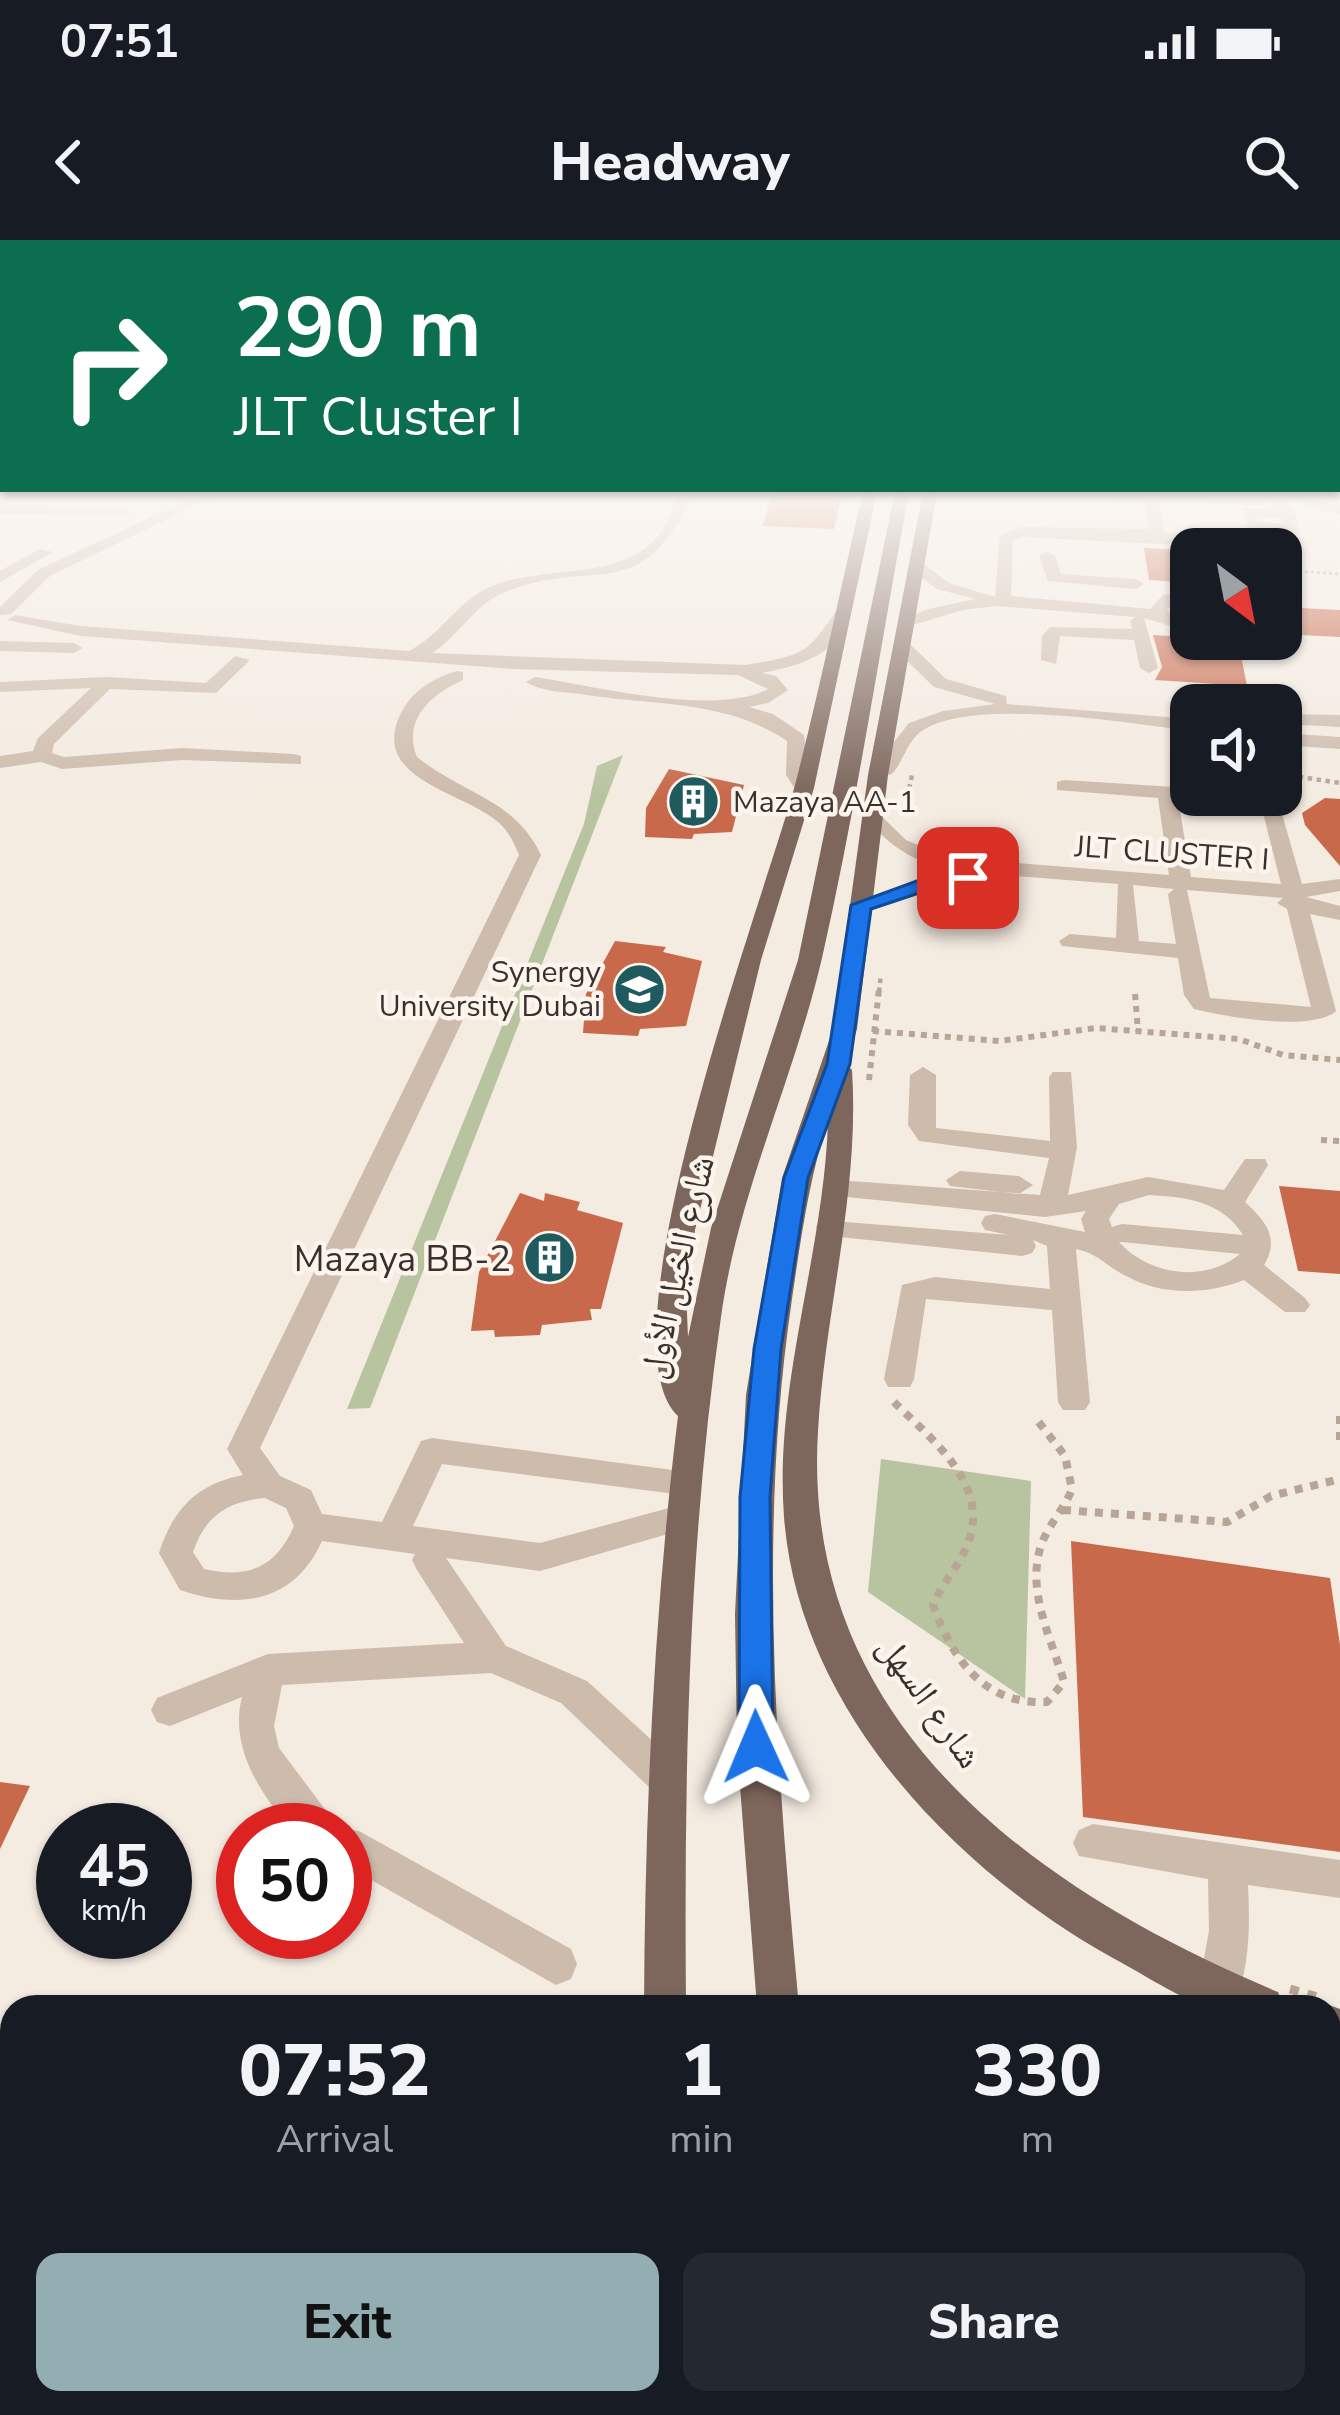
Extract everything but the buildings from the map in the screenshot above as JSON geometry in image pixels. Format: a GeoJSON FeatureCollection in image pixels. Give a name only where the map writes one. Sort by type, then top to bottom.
{"type":"FeatureCollection","features":[{"type":"Feature","properties":{"kind":"main road"},"geometry":{"type":"LineString","coordinates":[[691,1426],[674,1356],[670,1290],[681,1230],[749,960],[804,788],[848,594]]}},
{"type":"Feature","properties":{"kind":"main road","name":"شارع الخيل الأول"},"geometry":{"type":"LineString","coordinates":[[665,1995],[665,1777],[680,1517],[691,1426],[725,1228],[810,960],[882,594]]}},
{"type":"Feature","properties":{"kind":"main road"},"geometry":{"type":"LineString","coordinates":[[777,1995],[756,1747],[753,1614],[762,1394],[787,1222],[808,1138],[842,1047],[877,819],[878,776],[916,594]]}},
{"type":"Feature","properties":{"kind":"main road","name":"شارع السهل"},"geometry":{"type":"LineString","coordinates":[[842,1047],[835,1197],[809,1360],[801,1490],[812,1575],[836,1648],[867,1706],[908,1764],[1010,1866],[1090,1923],[1219,1990],[1262,1995]]}},
{"type":"Feature","properties":{"kind":"street"},"geometry":{"type":"LineString","coordinates":[[51,594],[49,598],[67,617],[106,633]]}},
{"type":"Feature","properties":{"kind":"street"},"geometry":{"type":"LineString","coordinates":[[406,664],[448,638],[471,607],[490,594]]}},
{"type":"Feature","properties":{"kind":"street"},"geometry":{"type":"LineString","coordinates":[[1007,594],[1121,607]]}},
{"type":"Feature","properties":{"kind":"street"},"geometry":{"type":"LineString","coordinates":[[1083,594],[1121,607],[1142,633],[1149,668]]}},
{"type":"Feature","properties":{"kind":"street"},"geometry":{"type":"LineString","coordinates":[[942,609],[1082,617],[1121,607],[1128,594]]}},
{"type":"Feature","properties":{"kind":"street"},"geometry":{"type":"LineString","coordinates":[[908,624],[942,609],[994,602],[1170,605]]}},
{"type":"Feature","properties":{"kind":"street"},"geometry":{"type":"LineString","coordinates":[[804,788],[796,775],[800,746],[791,733],[748,711],[706,702],[457,676],[406,664],[106,633],[7,613],[0,643],[241,660],[406,664],[473,661],[763,669],[806,658],[829,642],[844,611]]}},
{"type":"Feature","properties":{"kind":"street"},"geometry":{"type":"LineString","coordinates":[[1050,660],[1053,632],[1142,633],[1170,611]]}},
{"type":"Feature","properties":{"kind":"street"},"geometry":{"type":"LineString","coordinates":[[448,638],[453,651],[473,661]]}},
{"type":"Feature","properties":{"kind":"street"},"geometry":{"type":"LineString","coordinates":[[902,646],[926,674],[966,703],[1170,722]]}},
{"type":"Feature","properties":{"kind":"street"},"geometry":{"type":"LineString","coordinates":[[0,660],[85,649]]}},
{"type":"Feature","properties":{"kind":"street"},"geometry":{"type":"LineString","coordinates":[[0,687],[107,682],[210,689],[241,660]]}},
{"type":"Feature","properties":{"kind":"street"},"geometry":{"type":"LineString","coordinates":[[406,664],[426,689]]}},
{"type":"Feature","properties":{"kind":"street"},"geometry":{"type":"LineString","coordinates":[[706,702],[756,701],[779,689],[770,680],[728,670]]}},
{"type":"Feature","properties":{"kind":"street"},"geometry":{"type":"LineString","coordinates":[[213,1496],[240,1486],[268,1485],[298,1499],[311,1526],[301,1558],[269,1583],[227,1591],[192,1580],[176,1552],[184,1521],[213,1496],[243,1449],[530,855],[517,823],[417,769],[403,754],[400,739],[405,722],[426,689],[457,676]]}},
{"type":"Feature","properties":{"kind":"street"},"geometry":{"type":"LineString","coordinates":[[42,756],[45,742],[107,682]]}},
{"type":"Feature","properties":{"kind":"street"},"geometry":{"type":"LineString","coordinates":[[878,776],[893,765],[902,739],[913,729],[966,703],[1170,713]]}},
{"type":"Feature","properties":{"kind":"street"},"geometry":{"type":"LineString","coordinates":[[1302,720],[1340,721]]}},
{"type":"Feature","properties":{"kind":"street"},"geometry":{"type":"LineString","coordinates":[[1302,736],[1340,739]]}},
{"type":"Feature","properties":{"kind":"street"},"geometry":{"type":"LineString","coordinates":[[3,767],[42,756],[62,763],[182,754],[294,760]]}},
{"type":"Feature","properties":{"kind":"street"},"geometry":{"type":"LineString","coordinates":[[1064,786],[1170,792]]}},
{"type":"Feature","properties":{"kind":"street"},"geometry":{"type":"LineString","coordinates":[[1167,792],[1189,952],[1202,1004],[1314,1016],[1324,1007],[1274,816]]}},
{"type":"Feature","properties":{"kind":"street"},"geometry":{"type":"LineString","coordinates":[[877,819],[926,847],[984,857]]}},
{"type":"Feature","properties":{"kind":"street","name":"JLT CLUSTER I"},"geometry":{"type":"LineString","coordinates":[[877,819],[899,844],[946,864],[1297,898]]}},
{"type":"Feature","properties":{"kind":"street","name":"JLT CLUSTER I"},"geometry":{"type":"LineString","coordinates":[[861,905],[915,887],[968,878],[1180,889]]}},
{"type":"Feature","properties":{"kind":"street"},"geometry":{"type":"LineString","coordinates":[[1297,898],[1340,885]]}},
{"type":"Feature","properties":{"kind":"street"},"geometry":{"type":"LineString","coordinates":[[1340,885],[1334,898],[1340,914]]}},
{"type":"Feature","properties":{"kind":"street"},"geometry":{"type":"LineString","coordinates":[[915,887],[986,892]]}},
{"type":"Feature","properties":{"kind":"street"},"geometry":{"type":"LineString","coordinates":[[1125,889],[1128,946]]}},
{"type":"Feature","properties":{"kind":"street"},"geometry":{"type":"LineString","coordinates":[[1297,898],[1340,914]]}},
{"type":"Feature","properties":{"kind":"street"},"geometry":{"type":"LineString","coordinates":[[1070,941],[1189,952]]}},
{"type":"Feature","properties":{"kind":"street"},"geometry":{"type":"LineString","coordinates":[[922,1075],[921,1125],[928,1135],[1063,1154],[1150,1275],[1219,1279],[1254,1249]]}},
{"type":"Feature","properties":{"kind":"street"},"geometry":{"type":"LineString","coordinates":[[1062,1077],[1063,1154],[1048,1220],[1060,1245],[1075,1402]]}},
{"type":"Feature","properties":{"kind":"street"},"geometry":{"type":"LineString","coordinates":[[1230,1203],[1255,1165]]}},
{"type":"Feature","properties":{"kind":"street"},"geometry":{"type":"LineString","coordinates":[[835,1197],[903,1169],[1019,1185]]}},
{"type":"Feature","properties":{"kind":"street"},"geometry":{"type":"LineString","coordinates":[[897,1390],[906,1302],[918,1288],[1066,1293],[1089,1268],[1116,1225],[1180,1187],[1230,1203],[1254,1249],[1295,1305]]}},
{"type":"Feature","properties":{"kind":"street"},"geometry":{"type":"LineString","coordinates":[[835,1197],[1116,1225],[1254,1249]]}},
{"type":"Feature","properties":{"kind":"street"},"geometry":{"type":"LineString","coordinates":[[835,1197],[895,1239],[966,1247],[1022,1246]]}},
{"type":"Feature","properties":{"kind":"street"},"geometry":{"type":"LineString","coordinates":[[1048,1220],[1116,1225]]}},
{"type":"Feature","properties":{"kind":"street"},"geometry":{"type":"LineString","coordinates":[[243,1449],[268,1485]]}},
{"type":"Feature","properties":{"kind":"street"},"geometry":{"type":"LineString","coordinates":[[392,1536],[432,1450],[683,1482]]}},
{"type":"Feature","properties":{"kind":"street"},"geometry":{"type":"LineString","coordinates":[[311,1526],[541,1557],[600,1544],[680,1517]]}},
{"type":"Feature","properties":{"kind":"street"},"geometry":{"type":"LineString","coordinates":[[429,1560],[493,1657]]}},
{"type":"Feature","properties":{"kind":"street"},"geometry":{"type":"LineString","coordinates":[[170,1710],[268,1670],[493,1657],[574,1692],[665,1777]]}},
{"type":"Feature","properties":{"kind":"street"},"geometry":{"type":"LineString","coordinates":[[268,1670],[254,1729],[274,1776],[297,1803]]}},
{"type":"Feature","properties":{"kind":"street"},"geometry":{"type":"LineString","coordinates":[[1093,1844],[1340,1879]]}},
{"type":"Feature","properties":{"kind":"street"},"geometry":{"type":"LineString","coordinates":[[372,1859],[556,1964]]}},
{"type":"Feature","properties":{"kind":"street"},"geometry":{"type":"LineString","coordinates":[[1219,1990],[1230,1931],[1227,1862]]}},
{"type":"Feature","properties":{"kind":"path"},"geometry":{"type":"LineString","coordinates":[[908,826],[902,812],[912,786],[911,760]]}},
{"type":"Feature","properties":{"kind":"path"},"geometry":{"type":"LineString","coordinates":[[1302,777],[1340,783]]}},
{"type":"Feature","properties":{"kind":"path"},"geometry":{"type":"LineString","coordinates":[[866,1100],[883,961]]}},
{"type":"Feature","properties":{"kind":"path"},"geometry":{"type":"LineString","coordinates":[[1135,994],[1138,1031]]}},
{"type":"Feature","properties":{"kind":"path"},"geometry":{"type":"LineString","coordinates":[[842,1047],[876,1032],[1000,1041],[1080,1028],[1247,1040],[1283,1054],[1340,1060]]}},
{"type":"Feature","properties":{"kind":"path"},"geometry":{"type":"LineString","coordinates":[[1321,1140],[1340,1142]]}},
{"type":"Feature","properties":{"kind":"path"},"geometry":{"type":"LineString","coordinates":[[897,1390],[970,1496],[970,1538],[933,1606],[944,1637],[975,1681],[1011,1701],[1047,1702],[1064,1682],[1042,1618],[1037,1570],[1040,1549],[1072,1489],[1072,1472],[1034,1416]]}},
{"type":"Feature","properties":{"kind":"path"},"geometry":{"type":"LineString","coordinates":[[1340,1416],[1340,1443]]}},
{"type":"Feature","properties":{"kind":"path"},"geometry":{"type":"LineString","coordinates":[[1063,1510],[1227,1522],[1243,1518],[1274,1494],[1329,1487],[1340,1479]]}},
{"type":"Feature","properties":{"kind":"green space"},"geometry":{"type":"Polygon","coordinates":[[[623,755],[370,1408],[347,1409],[584,824],[597,766],[623,755]]]}},
{"type":"Feature","properties":{"kind":"green space"},"geometry":{"type":"Polygon","coordinates":[[[881,1459],[1031,1481],[1025,1699],[868,1592],[881,1459]]]}},
{"type":"Feature","properties":{"kind":"place","name":"Mazaya AA-1"},"geometry":{"type":"Point","coordinates":[694,802]}},
{"type":"Feature","properties":{"kind":"place","name":"Synergy University Dubai"},"geometry":{"type":"Point","coordinates":[640,989]}},
{"type":"Feature","properties":{"kind":"place","name":"Mazaya BB-2"},"geometry":{"type":"Point","coordinates":[550,1258]}},
{"type":"Feature","properties":{"kind":"route"},"geometry":{"type":"LineString","coordinates":[[756,1747],[755,1497],[767,1349],[796,1178],[838,1064],[861,905],[932,883],[968,878]]}}]}
